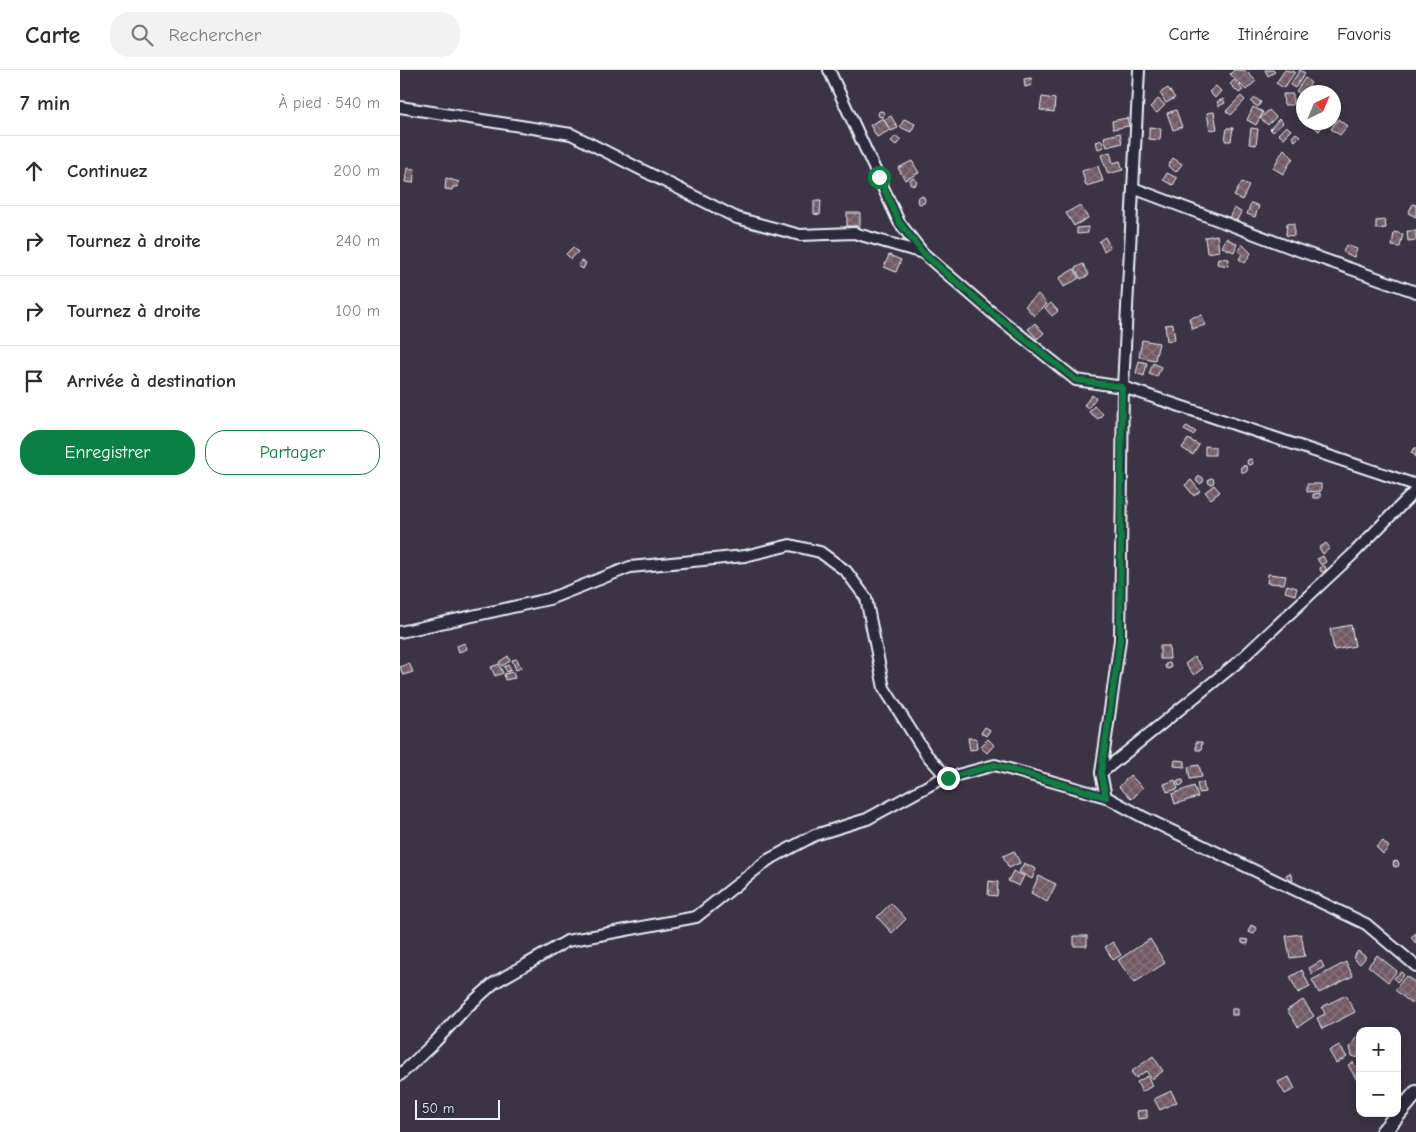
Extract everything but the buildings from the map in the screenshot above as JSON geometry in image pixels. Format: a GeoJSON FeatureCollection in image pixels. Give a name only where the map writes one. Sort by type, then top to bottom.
{"type":"FeatureCollection","features":[{"type":"Feature","properties":{"kind":"street"},"geometry":{"type":"LineString","coordinates":[[829,70],[899,222],[923,253],[990,311],[1076,380],[1122,387],[1416,485]]}},
{"type":"Feature","properties":{"kind":"street"},"geometry":{"type":"LineString","coordinates":[[1106,797],[1101,773],[1120,640],[1122,387],[1139,70]]}},
{"type":"Feature","properties":{"kind":"street"},"geometry":{"type":"LineString","coordinates":[[400,107],[571,134],[737,218],[800,235],[854,233],[923,253]]}},
{"type":"Feature","properties":{"kind":"street"},"geometry":{"type":"LineString","coordinates":[[1133,188],[1289,247],[1416,292]]}},
{"type":"Feature","properties":{"kind":"street"},"geometry":{"type":"LineString","coordinates":[[1101,773],[1238,662],[1351,556],[1416,490]]}},
{"type":"Feature","properties":{"kind":"street"},"geometry":{"type":"LineString","coordinates":[[400,632],[549,599],[630,567],[745,556],[790,545],[820,552],[846,572],[866,598],[884,688],[926,754],[948,778]]}},
{"type":"Feature","properties":{"kind":"street"},"geometry":{"type":"LineString","coordinates":[[400,1075],[435,1042],[466,1008],[494,983],[567,941],[696,917],[768,860],[815,836],[867,819],[939,780],[995,765],[1106,797],[1143,817],[1366,924],[1416,966]]}},
{"type":"Feature","properties":{"kind":"street"},"geometry":{"type":"LineString","coordinates":[[1383,1132],[1413,1099]]}},
{"type":"Feature","properties":{"kind":"route"},"geometry":{"type":"LineString","coordinates":[[879,177],[899,222],[923,253],[990,311],[1076,380],[1122,387],[1120,640],[1101,773],[1106,797],[995,765],[948,778]]}}]}
